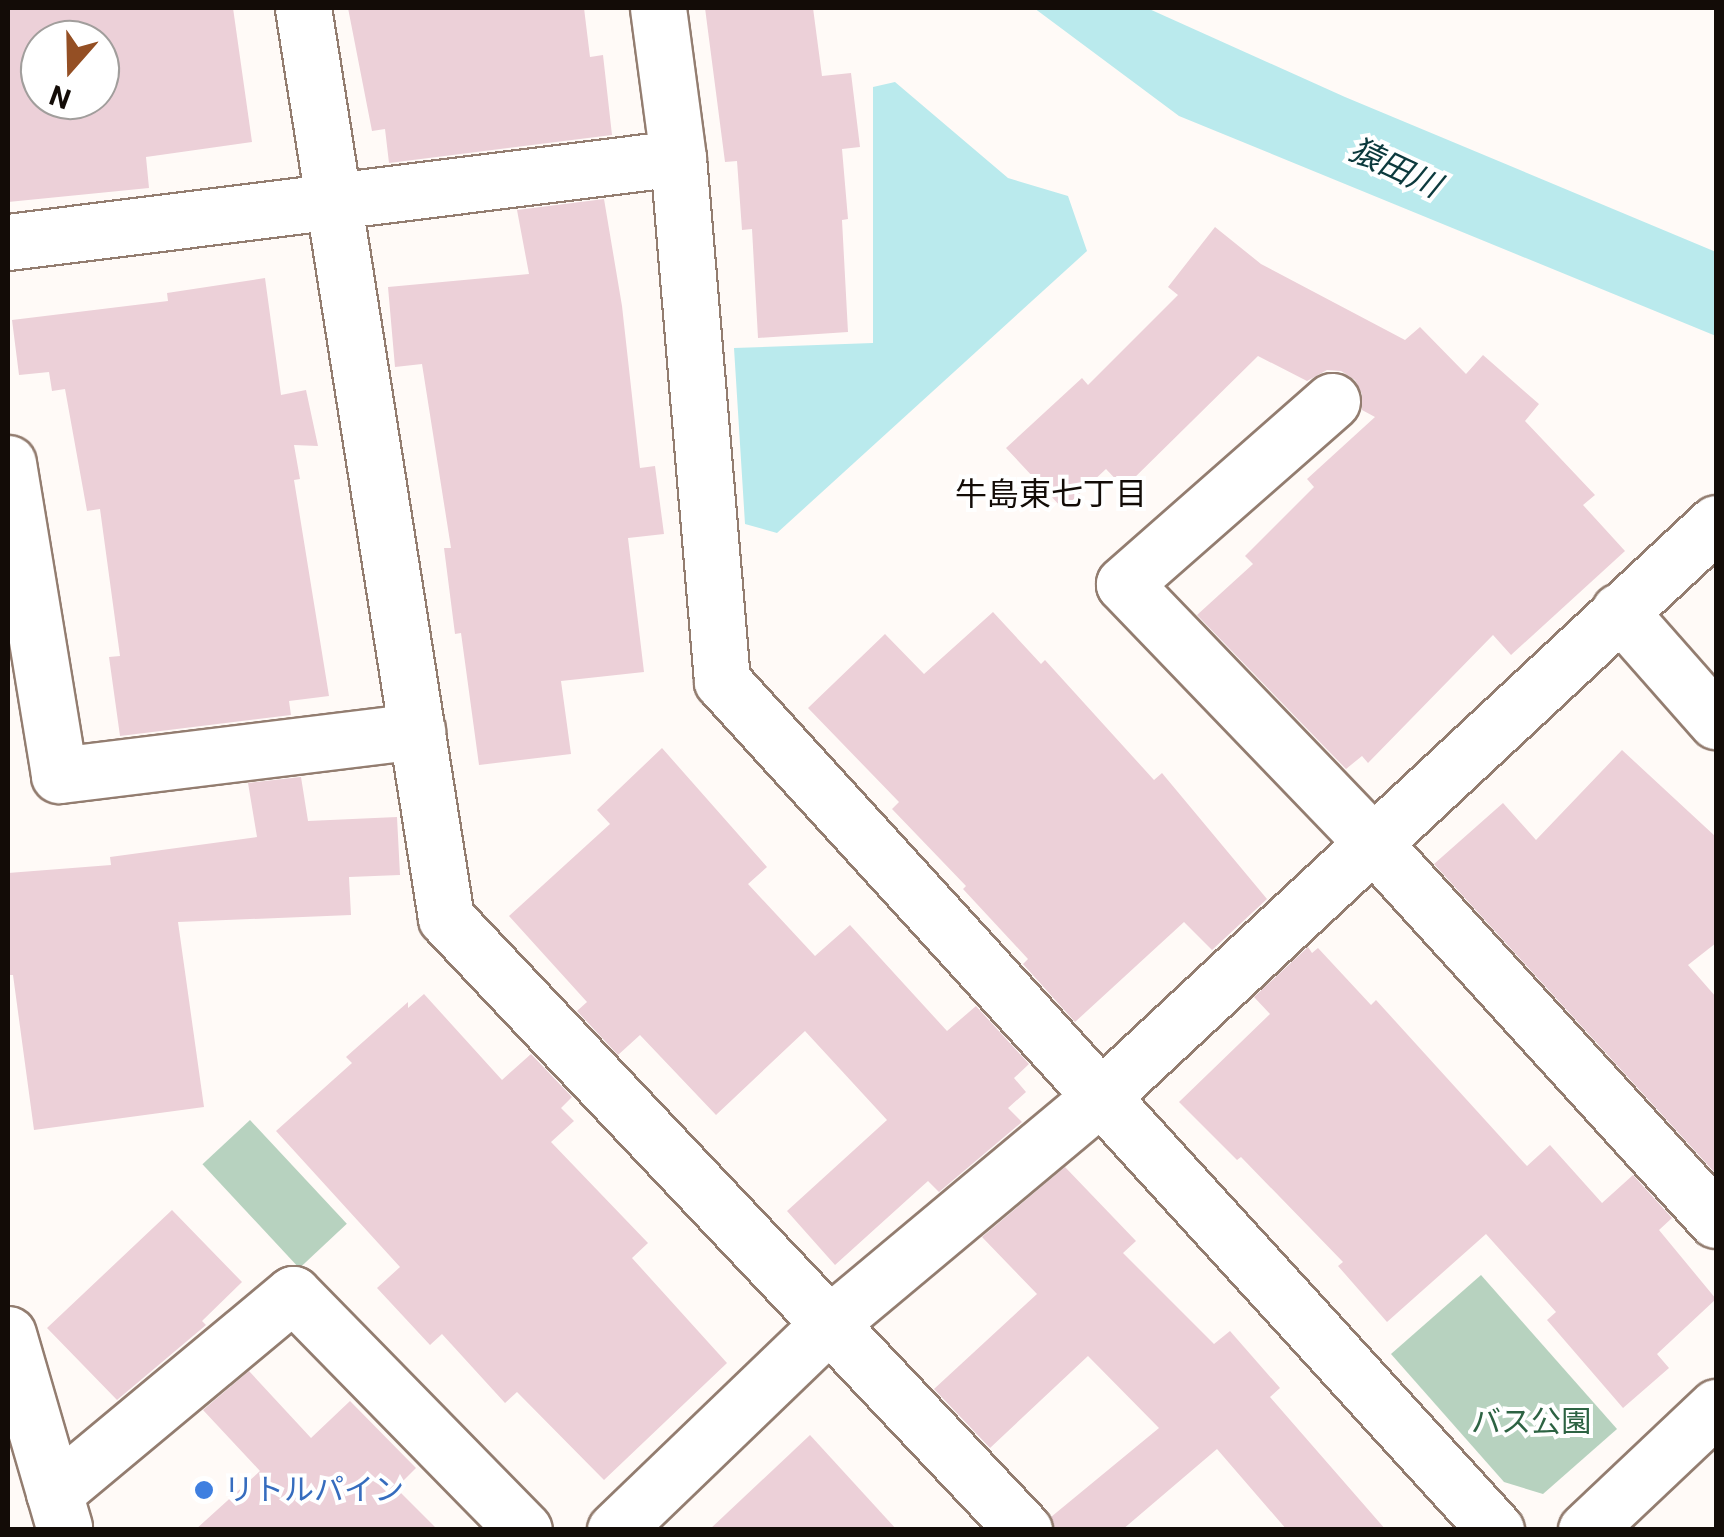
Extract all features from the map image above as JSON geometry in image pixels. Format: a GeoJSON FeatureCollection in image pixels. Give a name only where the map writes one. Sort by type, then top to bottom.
{"type":"FeatureCollection","features":[{"type":"Feature","properties":{"kind":"street"},"geometry":{"type":"LineString","coordinates":[[302,8],[446,918],[1024,1530]]}},
{"type":"Feature","properties":{"kind":"street"},"geometry":{"type":"LineString","coordinates":[[658,8],[678,158],[722,681],[1103,1094],[1496,1530]]}},
{"type":"Feature","properties":{"kind":"street"},"geometry":{"type":"LineString","coordinates":[[8,242],[678,158]]}},
{"type":"Feature","properties":{"kind":"street"},"geometry":{"type":"LineString","coordinates":[[1332,401],[1124,584],[1372,842],[1716,1220]]}},
{"type":"Feature","properties":{"kind":"street"},"geometry":{"type":"LineString","coordinates":[[8,463],[59,775],[416,731]]}},
{"type":"Feature","properties":{"kind":"street"},"geometry":{"type":"LineString","coordinates":[[615,1530],[830,1322],[1103,1094],[1716,523]]}},
{"type":"Feature","properties":{"kind":"street"},"geometry":{"type":"LineString","coordinates":[[1619,611],[1716,722]]}},
{"type":"Feature","properties":{"kind":"street"},"geometry":{"type":"LineString","coordinates":[[8,1334],[59,1511],[292,1294],[524,1530]]}},
{"type":"Feature","properties":{"kind":"street"},"geometry":{"type":"LineString","coordinates":[[1586,1530],[1716,1406]]}},
{"type":"Feature","properties":{"kind":"green space"},"geometry":{"type":"Polygon","coordinates":[[[250,1120],[347,1224],[299,1268],[202,1164],[250,1120]]]}},
{"type":"Feature","properties":{"kind":"green space","name":"バス公園"},"geometry":{"type":"Polygon","coordinates":[[[1481,1275],[1617,1429],[1543,1494],[1504,1482],[1391,1354],[1481,1275]]]}},
{"type":"Feature","properties":{"kind":"water","name":"猿田川"},"geometry":{"type":"Polygon","coordinates":[[[1034,8],[1147,8],[1345,97],[1716,252],[1716,336],[1179,116],[1034,8]]]}},
{"type":"Feature","properties":{"kind":"water"},"geometry":{"type":"Polygon","coordinates":[[[895,82],[1008,178],[1068,196],[1087,251],[777,533],[745,524],[734,348],[873,343],[873,87],[895,82]]]}},
{"type":"Feature","properties":{"kind":"building"},"geometry":{"type":"Polygon","coordinates":[[[8,8],[233,8],[252,142],[146,157],[149,188],[8,202],[8,8]]]}},
{"type":"Feature","properties":{"kind":"building"},"geometry":{"type":"Polygon","coordinates":[[[348,8],[584,8],[590,57],[603,55],[612,135],[389,163],[385,129],[372,131],[348,8]]]}},
{"type":"Feature","properties":{"kind":"building"},"geometry":{"type":"Polygon","coordinates":[[[705,8],[813,8],[822,76],[851,73],[860,147],[842,149],[848,219],[842,220],[848,332],[758,338],[752,229],[742,230],[737,161],[725,162],[705,8]]]}},
{"type":"Feature","properties":{"kind":"building"},"geometry":{"type":"Polygon","coordinates":[[[604,199],[622,306],[640,468],[655,466],[664,534],[628,538],[644,672],[561,681],[571,754],[479,765],[461,633],[455,634],[444,548],[451,548],[422,364],[395,367],[388,287],[529,274],[517,210],[604,199]]]}},
{"type":"Feature","properties":{"kind":"building"},"geometry":{"type":"Polygon","coordinates":[[[1215,227],[1261,264],[1405,340],[1420,327],[1466,374],[1483,355],[1539,404],[1525,421],[1595,495],[1583,505],[1625,551],[1511,655],[1493,635],[1368,763],[1362,756],[1346,769],[1197,615],[1253,564],[1245,556],[1314,487],[1307,479],[1375,417],[1362,410],[1362,394],[1355,380],[1341,371],[1327,370],[1307,381],[1258,356],[1124,488],[1106,469],[1063,509],[1006,448],[1082,378],[1088,385],[1178,295],[1168,287],[1215,227]]]}},
{"type":"Feature","properties":{"kind":"building"},"geometry":{"type":"Polygon","coordinates":[[[265,278],[281,395],[306,390],[318,446],[294,445],[300,479],[294,480],[329,696],[289,701],[291,715],[120,736],[109,657],[120,656],[100,509],[87,511],[65,389],[52,391],[49,372],[19,375],[12,320],[168,301],[167,293],[265,278]]]}},
{"type":"Feature","properties":{"kind":"building"},"geometry":{"type":"Polygon","coordinates":[[[993,612],[1041,664],[1045,660],[1154,780],[1162,773],[1267,899],[1212,950],[1184,922],[1075,1022],[1023,964],[1028,959],[963,889],[966,886],[892,809],[899,802],[808,708],[885,634],[924,674],[993,612]]]}},
{"type":"Feature","properties":{"kind":"building"},"geometry":{"type":"Polygon","coordinates":[[[662,748],[767,867],[748,884],[815,956],[850,925],[947,1031],[976,1006],[1029,1064],[1014,1078],[1026,1092],[1008,1108],[1022,1122],[939,1192],[928,1181],[835,1265],[787,1211],[887,1120],[805,1031],[716,1115],[640,1035],[618,1055],[577,1011],[587,1002],[509,916],[610,824],[597,810],[662,748]]]}},
{"type":"Feature","properties":{"kind":"building"},"geometry":{"type":"Polygon","coordinates":[[[1622,750],[1716,837],[1716,943],[1688,965],[1716,997],[1716,1174],[1434,864],[1503,803],[1536,840],[1622,750]]]}},
{"type":"Feature","properties":{"kind":"building"},"geometry":{"type":"Polygon","coordinates":[[[301,777],[308,821],[397,817],[400,875],[349,877],[351,915],[178,922],[204,1107],[34,1130],[13,975],[8,975],[8,873],[111,865],[110,857],[257,837],[248,783],[301,777]]]}},
{"type":"Feature","properties":{"kind":"building"},"geometry":{"type":"Polygon","coordinates":[[[1308,947],[1312,953],[1318,948],[1371,1005],[1376,1000],[1527,1166],[1550,1145],[1602,1203],[1633,1175],[1672,1218],[1659,1230],[1716,1299],[1657,1354],[1669,1368],[1623,1408],[1547,1320],[1556,1312],[1486,1234],[1387,1322],[1338,1266],[1343,1262],[1241,1157],[1237,1160],[1179,1102],[1270,1014],[1254,997],[1308,947]]]}},
{"type":"Feature","properties":{"kind":"building"},"geometry":{"type":"Polygon","coordinates":[[[424,994],[502,1080],[531,1054],[572,1097],[561,1108],[574,1121],[551,1142],[648,1243],[632,1258],[727,1363],[604,1480],[517,1392],[505,1403],[442,1334],[430,1345],[377,1288],[400,1267],[276,1131],[352,1063],[346,1057],[408,1002],[408,1008],[424,994]]]}},
{"type":"Feature","properties":{"kind":"building"},"geometry":{"type":"Polygon","coordinates":[[[1065,1167],[1136,1241],[1123,1253],[1214,1344],[1230,1331],[1280,1388],[1270,1397],[1386,1530],[1287,1530],[1217,1449],[1122,1530],[1054,1530],[1051,1517],[1159,1428],[1088,1356],[990,1448],[934,1389],[1037,1294],[982,1237],[1065,1167]]]}},
{"type":"Feature","properties":{"kind":"building"},"geometry":{"type":"Polygon","coordinates":[[[172,1210],[242,1282],[202,1321],[206,1325],[117,1400],[47,1328],[172,1210]]]}},
{"type":"Feature","properties":{"kind":"building"},"geometry":{"type":"Polygon","coordinates":[[[249,1371],[311,1438],[350,1401],[416,1468],[396,1488],[438,1530],[195,1530],[260,1471],[203,1410],[249,1371]]]}},
{"type":"Feature","properties":{"kind":"building"},"geometry":{"type":"Polygon","coordinates":[[[810,1435],[897,1530],[709,1530],[810,1435]]]}},
{"type":"Feature","properties":{"kind":"place","name":"リトルパイン"},"geometry":{"type":"Point","coordinates":[204,1490]}},
{"type":"Feature","properties":{"kind":"district","name":"牛島東七丁目"},"geometry":{"type":"Point","coordinates":[1051,494]}}]}
